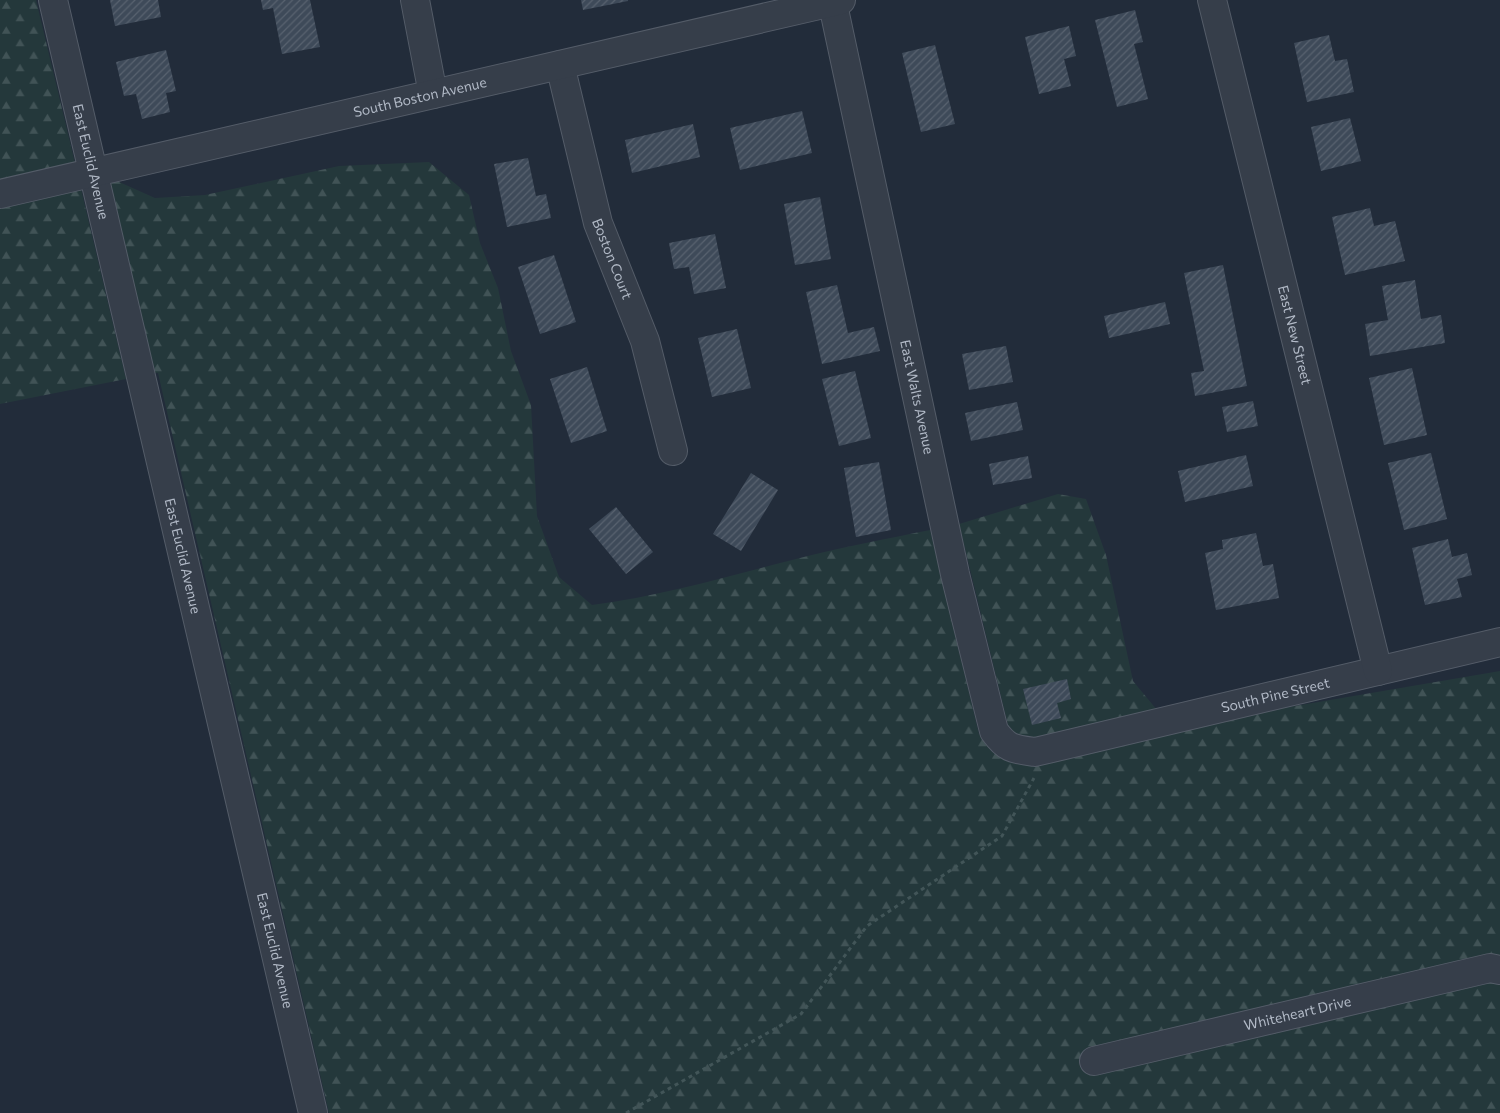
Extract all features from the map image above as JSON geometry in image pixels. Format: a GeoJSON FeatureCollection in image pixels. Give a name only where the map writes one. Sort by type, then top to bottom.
{"type":"FeatureCollection","features":[{"type":"Feature","properties":{"kind":"street","name":"East Euclid Avenue"},"geometry":{"type":"LineString","coordinates":[[54,0],[313,1113]]}},
{"type":"Feature","properties":{"kind":"street"},"geometry":{"type":"LineString","coordinates":[[415,0],[434,94]]}},
{"type":"Feature","properties":{"kind":"street","name":"East New Street"},"geometry":{"type":"LineString","coordinates":[[1212,0],[1378,671]]}},
{"type":"Feature","properties":{"kind":"street","name":"South Boston Avenue"},"geometry":{"type":"LineString","coordinates":[[0,194],[835,1]]}},
{"type":"Feature","properties":{"kind":"street","name":"East Walts Avenue"},"geometry":{"type":"LineString","coordinates":[[835,1],[955,574],[994,731],[1004,744],[1013,750],[1034,752],[1050,748]]}},
{"type":"Feature","properties":{"kind":"street","name":"Boston Court"},"geometry":{"type":"LineString","coordinates":[[560,65],[598,223],[645,341],[673,451]]}},
{"type":"Feature","properties":{"kind":"street","name":"South Pine Street"},"geometry":{"type":"LineString","coordinates":[[1050,748],[1500,642]]}},
{"type":"Feature","properties":{"kind":"street","name":"Whiteheart Drive"},"geometry":{"type":"LineString","coordinates":[[1094,1061],[1490,968],[1500,970]]}},
{"type":"Feature","properties":{"kind":"path"},"geometry":{"type":"LineString","coordinates":[[626,1113],[801,1014],[867,926],[1002,836],[1050,748]]}},
{"type":"Feature","properties":{"kind":"green space"},"geometry":{"type":"Polygon","coordinates":[[[0,0],[36,0],[75,163],[0,181],[0,0]]]}},
{"type":"Feature","properties":{"kind":"green space"},"geometry":{"type":"Polygon","coordinates":[[[429,162],[469,195],[480,243],[498,288],[511,351],[531,405],[537,516],[559,577],[592,605],[670,591],[830,551],[930,530],[979,734],[998,755],[1019,763],[1039,765],[1266,711],[1500,671],[1500,1113],[329,1113],[158,373],[155,373],[110,182],[117,181],[155,198],[205,195],[339,166],[429,162]]]}},
{"type":"Feature","properties":{"kind":"green space"},"geometry":{"type":"Polygon","coordinates":[[[81,189],[126,379],[0,404],[0,207],[81,189]]]}},
{"type":"Feature","properties":{"kind":"green space"},"geometry":{"type":"Polygon","coordinates":[[[1058,494],[1086,499],[1106,555],[1133,681],[1157,710],[1034,738],[1018,737],[1008,725],[959,524],[1058,494]]]}},
{"type":"Feature","properties":{"kind":"building"},"geometry":{"type":"Polygon","coordinates":[[[110,0],[158,0],[161,17],[115,26],[110,0]]]}},
{"type":"Feature","properties":{"kind":"building"},"geometry":{"type":"Polygon","coordinates":[[[261,0],[310,0],[320,47],[282,54],[273,8],[263,10],[261,0]]]}},
{"type":"Feature","properties":{"kind":"building"},"geometry":{"type":"Polygon","coordinates":[[[581,0],[628,0],[628,1],[583,10],[581,0]]]}},
{"type":"Feature","properties":{"kind":"building"},"geometry":{"type":"Polygon","coordinates":[[[1135,10],[1143,42],[1134,44],[1148,99],[1117,107],[1095,20],[1135,10]]]}},
{"type":"Feature","properties":{"kind":"building"},"geometry":{"type":"Polygon","coordinates":[[[1069,26],[1076,56],[1064,59],[1071,86],[1039,94],[1025,37],[1069,26]]]}},
{"type":"Feature","properties":{"kind":"building"},"geometry":{"type":"Polygon","coordinates":[[[1329,35],[1335,61],[1347,59],[1354,92],[1307,102],[1294,43],[1329,35]]]}},
{"type":"Feature","properties":{"kind":"building"},"geometry":{"type":"Polygon","coordinates":[[[935,45],[955,124],[921,132],[902,53],[935,45]]]}},
{"type":"Feature","properties":{"kind":"building"},"geometry":{"type":"Polygon","coordinates":[[[166,50],[176,91],[166,93],[170,112],[142,119],[136,94],[124,96],[116,62],[166,50]]]}},
{"type":"Feature","properties":{"kind":"building"},"geometry":{"type":"Polygon","coordinates":[[[802,111],[812,153],[740,170],[730,128],[802,111]]]}},
{"type":"Feature","properties":{"kind":"building"},"geometry":{"type":"Polygon","coordinates":[[[1350,118],[1361,161],[1321,171],[1311,127],[1350,118]]]}},
{"type":"Feature","properties":{"kind":"building"},"geometry":{"type":"Polygon","coordinates":[[[693,124],[700,157],[632,173],[625,140],[693,124]]]}},
{"type":"Feature","properties":{"kind":"building"},"geometry":{"type":"Polygon","coordinates":[[[528,158],[536,196],[546,194],[551,218],[507,227],[494,164],[528,158]]]}},
{"type":"Feature","properties":{"kind":"building"},"geometry":{"type":"Polygon","coordinates":[[[820,197],[831,259],[795,265],[784,204],[820,197]]]}},
{"type":"Feature","properties":{"kind":"building"},"geometry":{"type":"Polygon","coordinates":[[[1370,208],[1374,226],[1395,221],[1405,261],[1345,275],[1332,217],[1370,208]]]}},
{"type":"Feature","properties":{"kind":"building"},"geometry":{"type":"Polygon","coordinates":[[[715,234],[726,288],[694,294],[689,267],[674,269],[669,243],[715,234]]]}},
{"type":"Feature","properties":{"kind":"building"},"geometry":{"type":"Polygon","coordinates":[[[554,255],[576,322],[540,334],[518,267],[554,255]]]}},
{"type":"Feature","properties":{"kind":"building"},"geometry":{"type":"Polygon","coordinates":[[[1223,265],[1247,386],[1195,396],[1191,373],[1204,371],[1184,273],[1223,265]]]}},
{"type":"Feature","properties":{"kind":"building"},"geometry":{"type":"Polygon","coordinates":[[[1415,280],[1421,319],[1441,315],[1445,343],[1370,356],[1365,324],[1388,320],[1382,286],[1415,280]]]}},
{"type":"Feature","properties":{"kind":"building"},"geometry":{"type":"Polygon","coordinates":[[[837,285],[848,333],[874,327],[880,351],[822,364],[806,292],[837,285]]]}},
{"type":"Feature","properties":{"kind":"building"},"geometry":{"type":"Polygon","coordinates":[[[1165,302],[1170,324],[1109,338],[1104,316],[1165,302]]]}},
{"type":"Feature","properties":{"kind":"building"},"geometry":{"type":"Polygon","coordinates":[[[737,329],[751,388],[712,397],[698,338],[737,329]]]}},
{"type":"Feature","properties":{"kind":"building"},"geometry":{"type":"Polygon","coordinates":[[[1006,346],[1013,382],[969,390],[962,354],[1006,346]]]}},
{"type":"Feature","properties":{"kind":"building"},"geometry":{"type":"Polygon","coordinates":[[[587,367],[607,431],[571,443],[550,379],[587,367]]]}},
{"type":"Feature","properties":{"kind":"building"},"geometry":{"type":"Polygon","coordinates":[[[1412,368],[1427,435],[1384,445],[1369,378],[1412,368]]]}},
{"type":"Feature","properties":{"kind":"building"},"geometry":{"type":"Polygon","coordinates":[[[855,371],[871,438],[839,446],[822,379],[855,371]]]}},
{"type":"Feature","properties":{"kind":"building"},"geometry":{"type":"Polygon","coordinates":[[[1253,401],[1258,426],[1227,432],[1222,407],[1253,401]]]}},
{"type":"Feature","properties":{"kind":"building"},"geometry":{"type":"Polygon","coordinates":[[[1017,402],[1023,430],[971,441],[965,413],[1017,402]]]}},
{"type":"Feature","properties":{"kind":"building"},"geometry":{"type":"Polygon","coordinates":[[[1431,453],[1447,519],[1404,530],[1388,463],[1431,453]]]}},
{"type":"Feature","properties":{"kind":"building"},"geometry":{"type":"Polygon","coordinates":[[[1246,455],[1253,486],[1185,502],[1178,471],[1246,455]]]}},
{"type":"Feature","properties":{"kind":"building"},"geometry":{"type":"Polygon","coordinates":[[[1028,456],[1032,478],[993,485],[989,464],[1028,456]]]}},
{"type":"Feature","properties":{"kind":"building"},"geometry":{"type":"Polygon","coordinates":[[[879,462],[891,530],[856,537],[844,468],[879,462]]]}},
{"type":"Feature","properties":{"kind":"building"},"geometry":{"type":"Polygon","coordinates":[[[751,473],[778,490],[741,551],[713,534],[751,473]]]}},
{"type":"Feature","properties":{"kind":"building"},"geometry":{"type":"Polygon","coordinates":[[[616,507],[653,552],[626,574],[589,529],[616,507]]]}},
{"type":"Feature","properties":{"kind":"building"},"geometry":{"type":"Polygon","coordinates":[[[1256,533],[1263,566],[1273,564],[1279,598],[1216,610],[1205,553],[1223,549],[1222,540],[1256,533]]]}},
{"type":"Feature","properties":{"kind":"building"},"geometry":{"type":"Polygon","coordinates":[[[1448,539],[1452,557],[1467,553],[1472,575],[1457,579],[1462,597],[1425,605],[1412,548],[1448,539]]]}},
{"type":"Feature","properties":{"kind":"building"},"geometry":{"type":"Polygon","coordinates":[[[1067,679],[1071,699],[1057,703],[1061,718],[1032,725],[1023,689],[1067,679]]]}}]}
